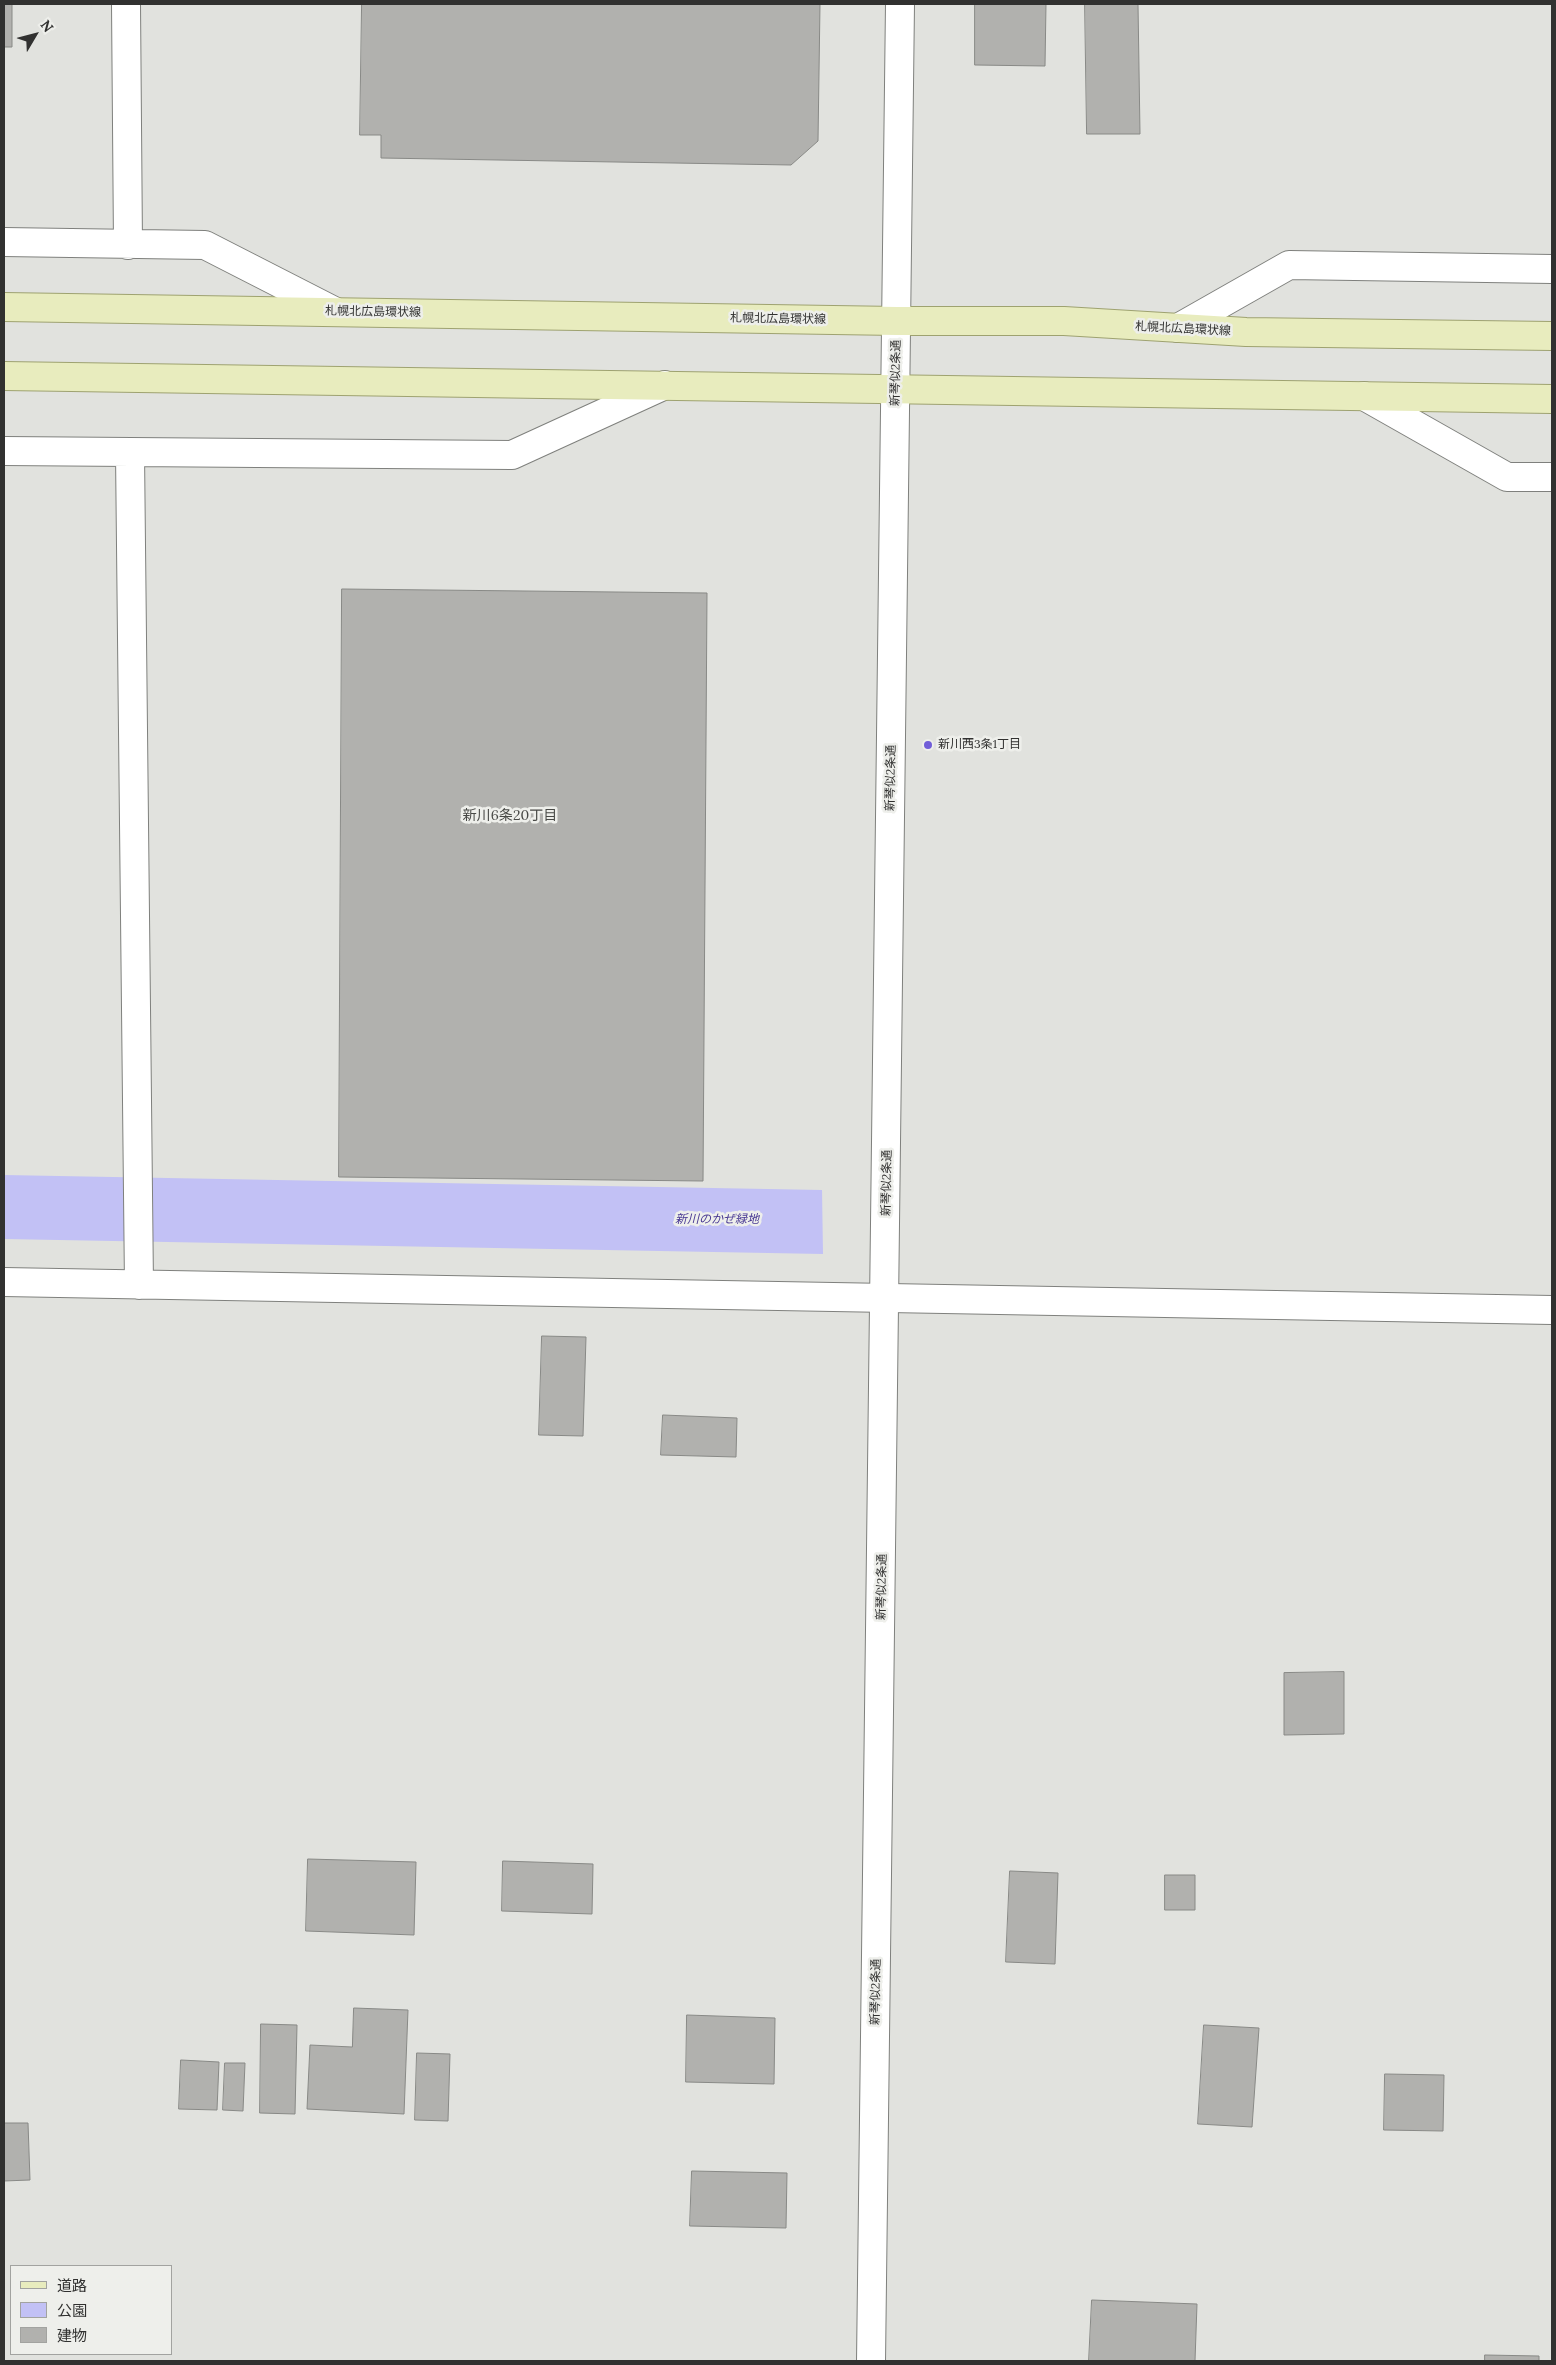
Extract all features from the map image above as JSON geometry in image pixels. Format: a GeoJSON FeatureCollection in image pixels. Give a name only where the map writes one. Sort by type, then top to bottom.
{"type":"FeatureCollection","features":[{"type":"Feature","properties":{"kind":"main road","name":"札幌北広島環状線"},"geometry":{"type":"LineString","coordinates":[[4,307],[897,321],[1064,321],[1256,332],[1552,336]]}},
{"type":"Feature","properties":{"kind":"main road"},"geometry":{"type":"LineString","coordinates":[[4,376],[1552,399]]}},
{"type":"Feature","properties":{"kind":"street"},"geometry":{"type":"LineString","coordinates":[[126,4],[128,244]]}},
{"type":"Feature","properties":{"kind":"street","name":"新琴似2条通"},"geometry":{"type":"LineString","coordinates":[[871,2361],[886,1297],[900,4]]}},
{"type":"Feature","properties":{"kind":"street"},"geometry":{"type":"LineString","coordinates":[[4,242],[205,245],[336,312]]}},
{"type":"Feature","properties":{"kind":"street"},"geometry":{"type":"LineString","coordinates":[[1178,328],[1289,265],[1552,269]]}},
{"type":"Feature","properties":{"kind":"street"},"geometry":{"type":"LineString","coordinates":[[4,451],[512,455],[665,385]]}},
{"type":"Feature","properties":{"kind":"street"},"geometry":{"type":"LineString","coordinates":[[1364,396],[1507,477],[1552,477]]}},
{"type":"Feature","properties":{"kind":"street"},"geometry":{"type":"LineString","coordinates":[[130,453],[139,1284]]}},
{"type":"Feature","properties":{"kind":"street"},"geometry":{"type":"LineString","coordinates":[[4,1282],[1552,1310]]}},
{"type":"Feature","properties":{"kind":"green space","name":"新川のかぜ緑地"},"geometry":{"type":"Polygon","coordinates":[[[4,1175],[822,1190],[823,1254],[4,1239],[4,1175]]]}},
{"type":"Feature","properties":{"kind":"building"},"geometry":{"type":"Polygon","coordinates":[[[4,4],[12,4],[12,47],[4,47],[4,4]]]}},
{"type":"Feature","properties":{"kind":"building"},"geometry":{"type":"Polygon","coordinates":[[[362,4],[820,4],[818,141],[791,165],[381,158],[381,135],[360,135],[362,4]]]}},
{"type":"Feature","properties":{"kind":"building"},"geometry":{"type":"Polygon","coordinates":[[[975,4],[1046,4],[1045,66],[975,65],[975,4]]]}},
{"type":"Feature","properties":{"kind":"building"},"geometry":{"type":"Polygon","coordinates":[[[1085,4],[1138,4],[1140,134],[1087,134],[1085,4]]]}},
{"type":"Feature","properties":{"kind":"building"},"geometry":{"type":"Polygon","coordinates":[[[342,589],[707,593],[703,1181],[339,1177],[342,589]]]}},
{"type":"Feature","properties":{"kind":"building"},"geometry":{"type":"Polygon","coordinates":[[[542,1336],[586,1337],[583,1436],[539,1435],[542,1336]]]}},
{"type":"Feature","properties":{"kind":"building"},"geometry":{"type":"Polygon","coordinates":[[[663,1415],[737,1418],[736,1457],[661,1455],[663,1415]]]}},
{"type":"Feature","properties":{"kind":"building"},"geometry":{"type":"Polygon","coordinates":[[[1344,1672],[1344,1734],[1284,1735],[1284,1673],[1344,1672]]]}},
{"type":"Feature","properties":{"kind":"building"},"geometry":{"type":"Polygon","coordinates":[[[308,1859],[416,1862],[414,1935],[306,1931],[308,1859]]]}},
{"type":"Feature","properties":{"kind":"building"},"geometry":{"type":"Polygon","coordinates":[[[503,1861],[593,1864],[592,1914],[502,1911],[503,1861]]]}},
{"type":"Feature","properties":{"kind":"building"},"geometry":{"type":"Polygon","coordinates":[[[1010,1871],[1058,1873],[1055,1964],[1006,1962],[1010,1871]]]}},
{"type":"Feature","properties":{"kind":"building"},"geometry":{"type":"Polygon","coordinates":[[[1165,1875],[1195,1875],[1195,1910],[1165,1910],[1165,1875]]]}},
{"type":"Feature","properties":{"kind":"building"},"geometry":{"type":"Polygon","coordinates":[[[354,2008],[408,2010],[404,2114],[307,2109],[310,2045],[352,2047],[354,2008]]]}},
{"type":"Feature","properties":{"kind":"building"},"geometry":{"type":"Polygon","coordinates":[[[687,2015],[775,2018],[774,2084],[686,2082],[687,2015]]]}},
{"type":"Feature","properties":{"kind":"building"},"geometry":{"type":"Polygon","coordinates":[[[261,2024],[297,2025],[295,2114],[260,2113],[261,2024]]]}},
{"type":"Feature","properties":{"kind":"building"},"geometry":{"type":"Polygon","coordinates":[[[1204,2025],[1259,2028],[1252,2127],[1198,2124],[1204,2025]]]}},
{"type":"Feature","properties":{"kind":"building"},"geometry":{"type":"Polygon","coordinates":[[[417,2053],[450,2054],[448,2121],[415,2120],[417,2053]]]}},
{"type":"Feature","properties":{"kind":"building"},"geometry":{"type":"Polygon","coordinates":[[[181,2060],[219,2062],[217,2110],[179,2109],[181,2060]]]}},
{"type":"Feature","properties":{"kind":"building"},"geometry":{"type":"Polygon","coordinates":[[[225,2063],[245,2063],[243,2111],[223,2110],[225,2063]]]}},
{"type":"Feature","properties":{"kind":"building"},"geometry":{"type":"Polygon","coordinates":[[[1385,2074],[1444,2075],[1443,2131],[1384,2130],[1385,2074]]]}},
{"type":"Feature","properties":{"kind":"building"},"geometry":{"type":"Polygon","coordinates":[[[4,2123],[28,2123],[30,2180],[4,2181],[4,2123]]]}},
{"type":"Feature","properties":{"kind":"building"},"geometry":{"type":"Polygon","coordinates":[[[692,2171],[787,2173],[786,2228],[690,2226],[692,2171]]]}},
{"type":"Feature","properties":{"kind":"building"},"geometry":{"type":"Polygon","coordinates":[[[1092,2300],[1197,2304],[1195,2361],[1089,2361],[1092,2300]]]}},
{"type":"Feature","properties":{"kind":"building"},"geometry":{"type":"Polygon","coordinates":[[[1485,2355],[1539,2356],[1539,2361],[1485,2361],[1485,2355]]]}},
{"type":"Feature","properties":{"kind":"place","name":"新川西3条1丁目"},"geometry":{"type":"Point","coordinates":[928,745]}},
{"type":"Feature","properties":{"kind":"district","name":"新川6条20丁目"},"geometry":{"type":"Point","coordinates":[510,816]}}]}
